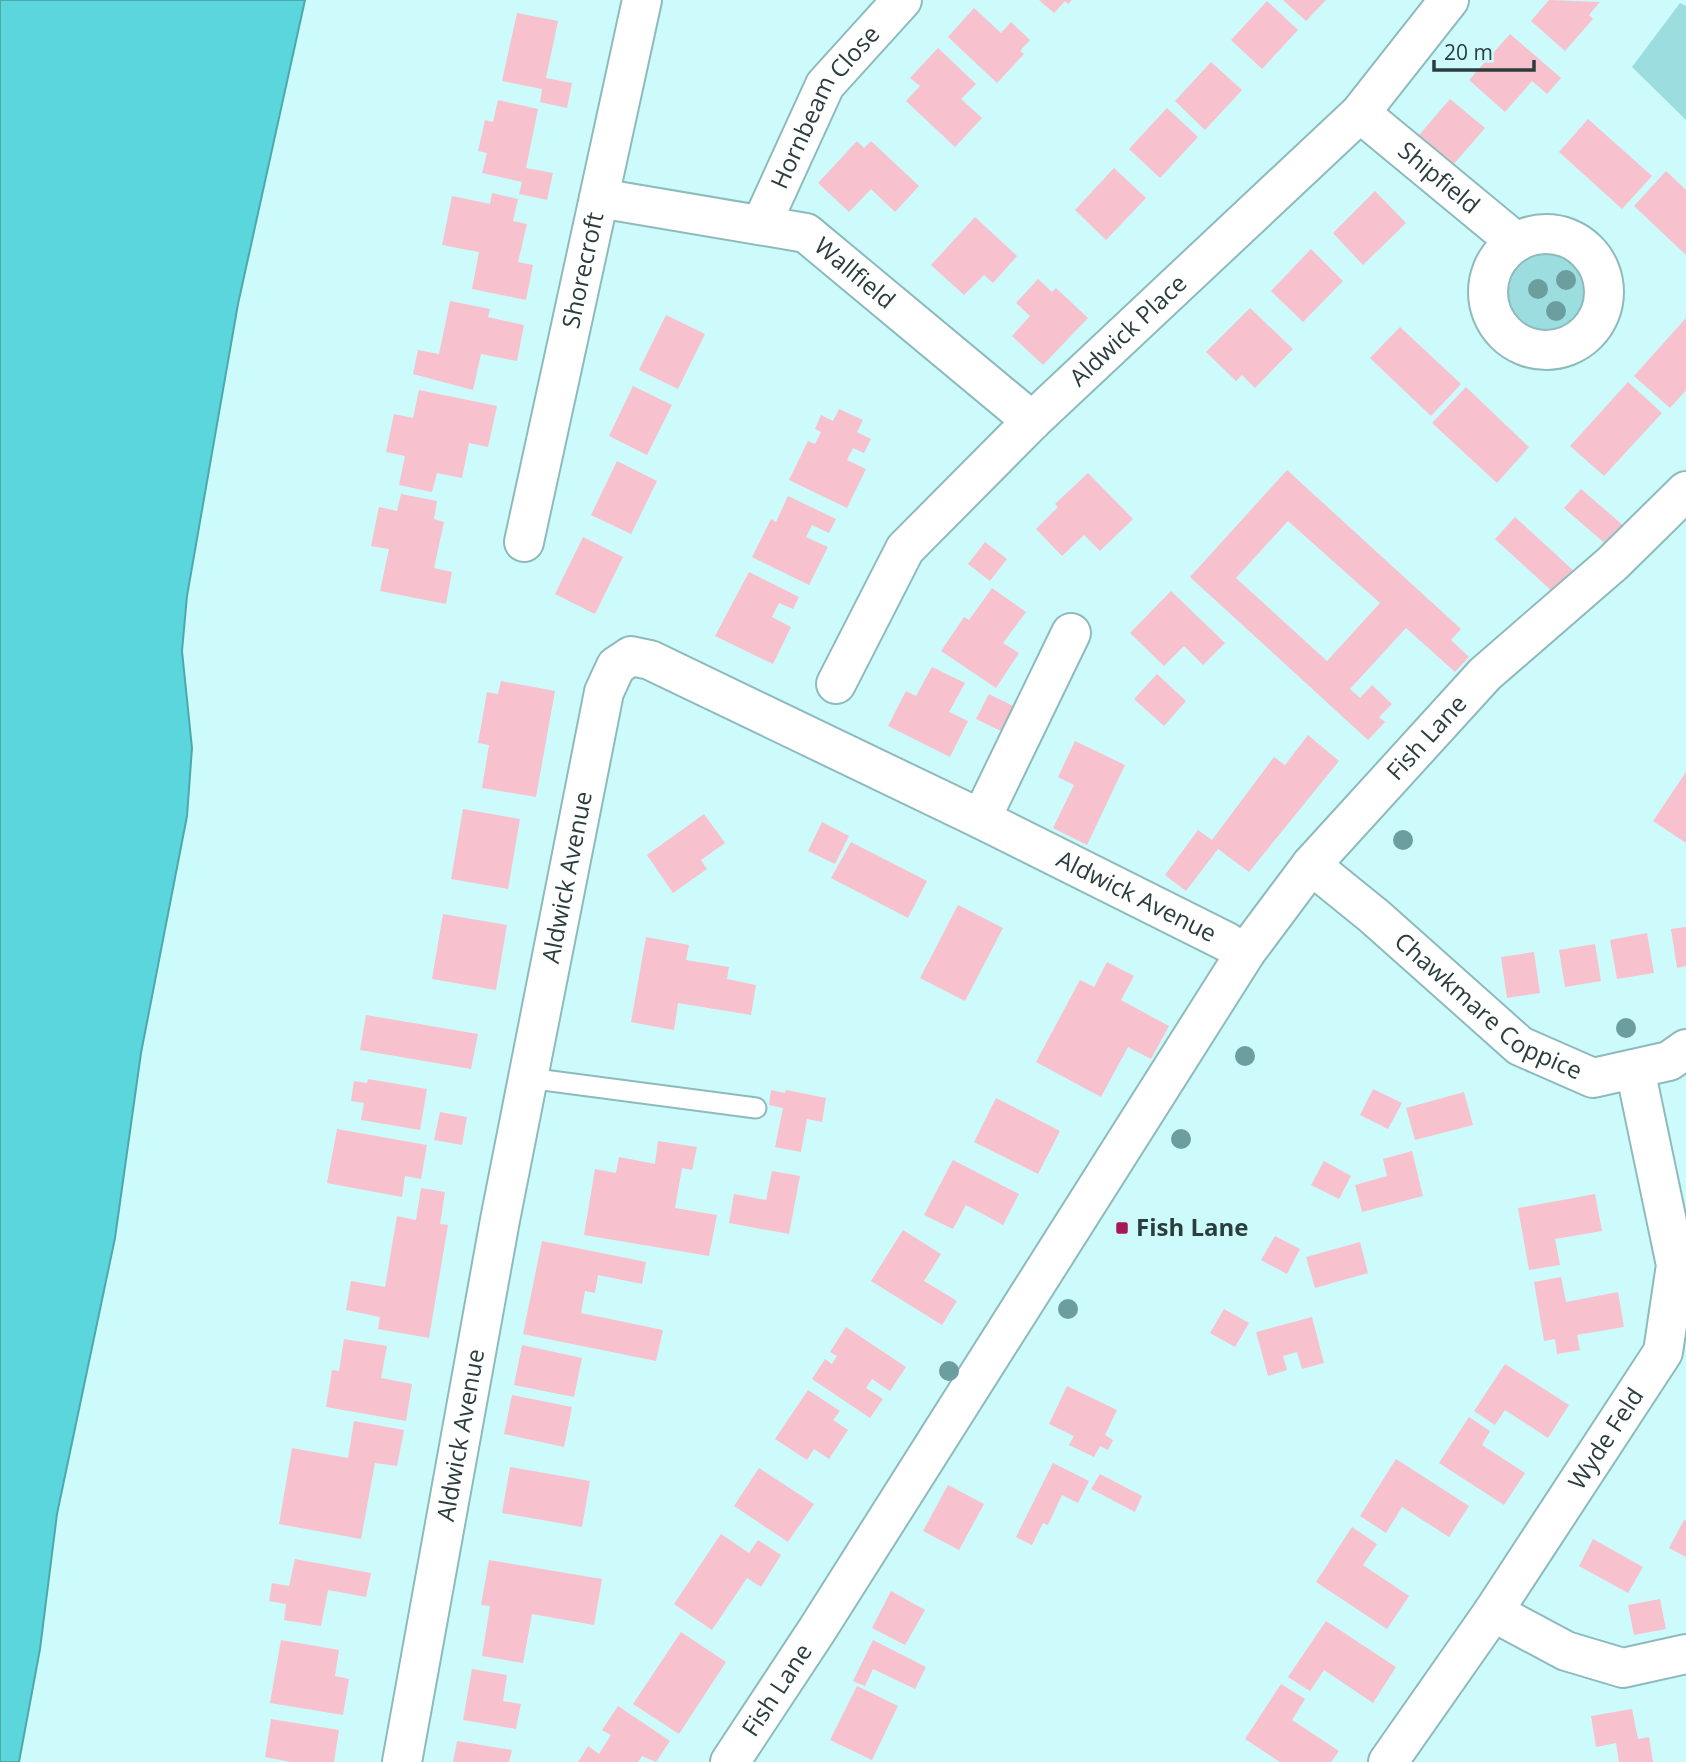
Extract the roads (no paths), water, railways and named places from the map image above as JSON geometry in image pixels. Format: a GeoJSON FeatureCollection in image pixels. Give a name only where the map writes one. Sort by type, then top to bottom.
{"type":"FeatureCollection","features":[{"type":"Feature","properties":{"kind":"street","name":"Shorecroft"},"geometry":{"type":"LineString","coordinates":[[524,542],[642,0]]}},
{"type":"Feature","properties":{"kind":"street","name":"Hornbeam Close"},"geometry":{"type":"LineString","coordinates":[[761,225],[825,85],[902,0]]}},
{"type":"Feature","properties":{"kind":"street","name":"Aldwick Place"},"geometry":{"type":"LineString","coordinates":[[836,684],[905,549],[1031,421],[1360,113],[1449,0]]}},
{"type":"Feature","properties":{"kind":"street","name":"Shipfield"},"geometry":{"type":"LineString","coordinates":[[1360,113],[1516,243]]}},
{"type":"Feature","properties":{"kind":"street","name":"Wallfield"},"geometry":{"type":"LineString","coordinates":[[599,198],[806,233],[1031,421]]}},
{"type":"Feature","properties":{"kind":"street","name":"Fish Lane"},"geometry":{"type":"LineString","coordinates":[[730,1762],[817,1630],[1246,952],[1311,865],[1485,674],[1613,563],[1686,491]]}},
{"type":"Feature","properties":{"kind":"street"},"geometry":{"type":"LineString","coordinates":[[981,819],[1071,634]]}},
{"type":"Feature","properties":{"kind":"street","name":"Aldwick Avenue"},"geometry":{"type":"LineString","coordinates":[[402,1762],[426,1617],[528,1078],[604,692],[616,666],[631,656],[650,660],[981,819],[1227,942]]}},
{"type":"Feature","properties":{"kind":"street","name":"Chawkmare Coppice"},"geometry":{"type":"LineString","coordinates":[[1311,865],[1374,916],[1520,1046],[1593,1078],[1669,1061],[1686,1049]]}},
{"type":"Feature","properties":{"kind":"street","name":"Wyde Feld"},"geometry":{"type":"LineString","coordinates":[[1388,1762],[1493,1612],[1662,1352],[1676,1265],[1635,1069]]}},
{"type":"Feature","properties":{"kind":"street"},"geometry":{"type":"LineString","coordinates":[[1493,1612],[1566,1651],[1623,1668],[1686,1654]]}},
{"type":"Feature","properties":{"kind":"lane"},"geometry":{"type":"LineString","coordinates":[[528,1078],[756,1108]]}},
{"type":"Feature","properties":{"kind":"place","name":"Fish Lane"},"geometry":{"type":"Point","coordinates":[1122,1228]}}]}
